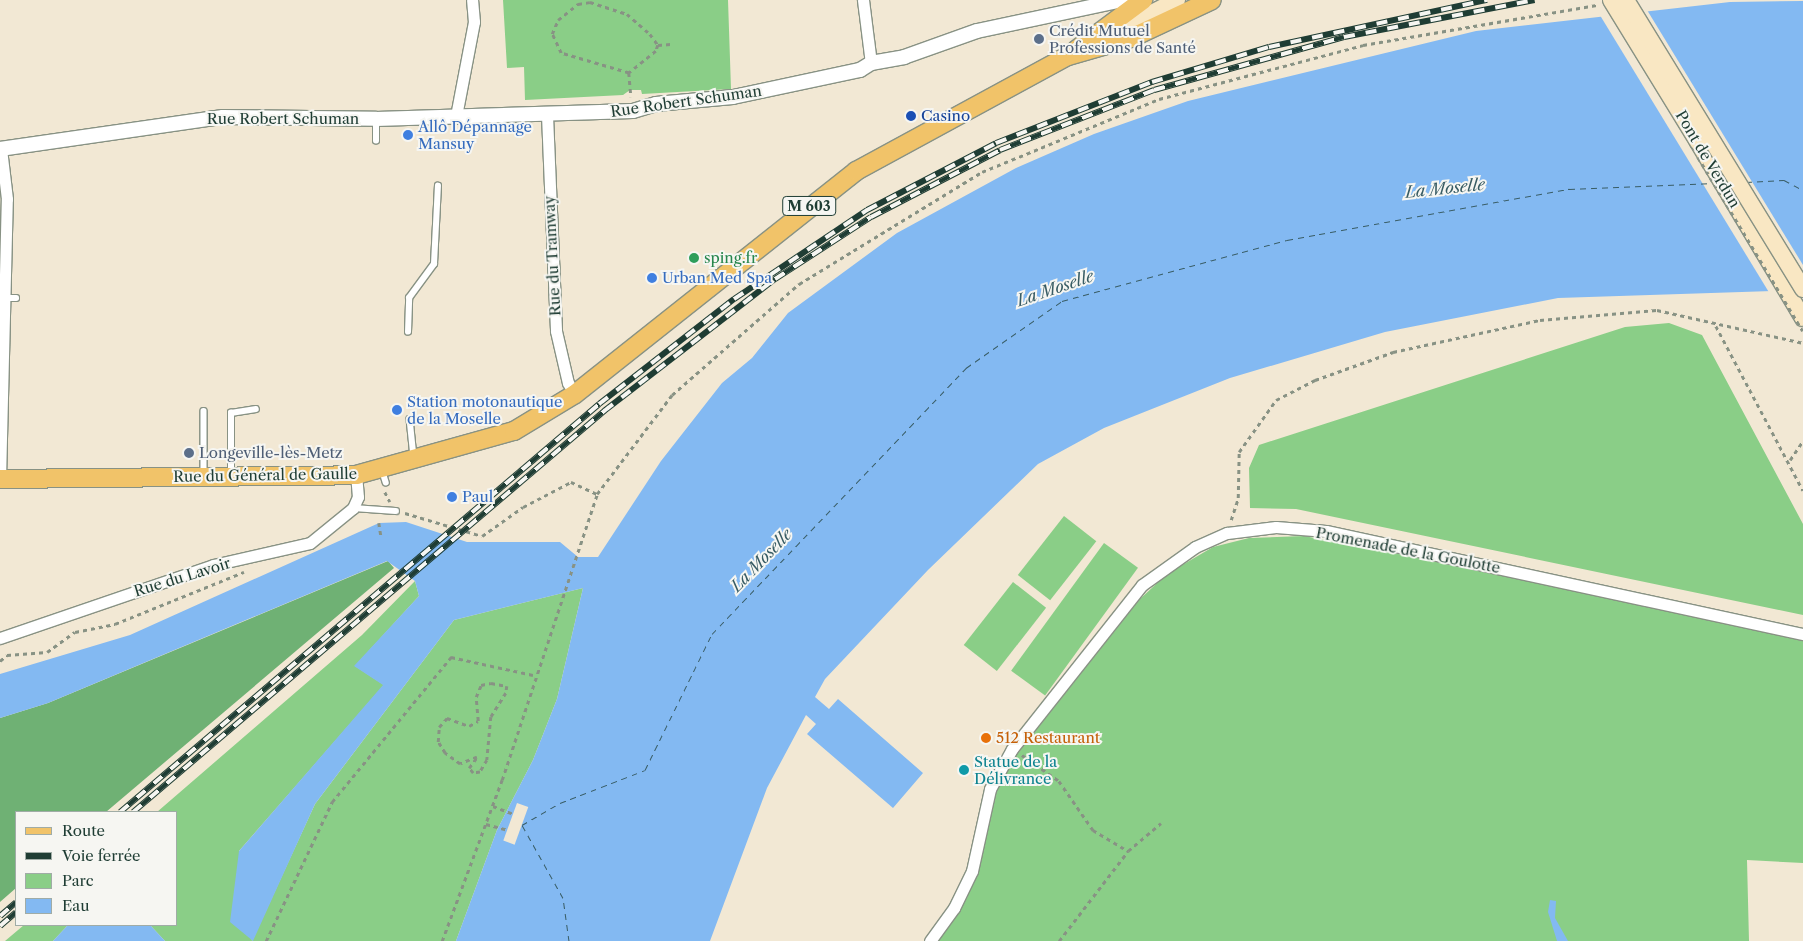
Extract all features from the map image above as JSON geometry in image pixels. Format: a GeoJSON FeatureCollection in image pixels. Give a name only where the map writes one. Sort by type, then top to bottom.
{"type":"FeatureCollection","features":[{"type":"Feature","properties":{"kind":"main road","name":"Rue du Général de Gaulle"},"geometry":{"type":"LineString","coordinates":[[0,479],[382,474],[514,431],[575,394],[856,171],[1068,56],[1143,0]]}},
{"type":"Feature","properties":{"kind":"main road"},"geometry":{"type":"LineString","coordinates":[[1068,56],[1177,0]]}},
{"type":"Feature","properties":{"kind":"main road","name":"Rue du Général de Gaulle"},"geometry":{"type":"LineString","coordinates":[[1068,56],[1131,38],[1212,0]]}},
{"type":"Feature","properties":{"kind":"main road","name":"Pont de Verdun"},"geometry":{"type":"LineString","coordinates":[[1626,0],[1803,289]]}},
{"type":"Feature","properties":{"kind":"main road","name":"Pont de Verdun"},"geometry":{"type":"LineString","coordinates":[[1607,2],[1803,318]]}},
{"type":"Feature","properties":{"kind":"street"},"geometry":{"type":"LineString","coordinates":[[456,116],[474,22],[472,0]]}},
{"type":"Feature","properties":{"kind":"street"},"geometry":{"type":"LineString","coordinates":[[863,0],[871,63]]}},
{"type":"Feature","properties":{"kind":"street","name":"Rue Robert Schuman"},"geometry":{"type":"LineString","coordinates":[[0,149],[223,118],[440,120],[456,116],[632,111],[656,104],[733,98],[860,70],[871,63],[904,57],[977,31],[1088,5],[1123,0]]}},
{"type":"Feature","properties":{"kind":"street","name":"Rue du Tramway"},"geometry":{"type":"LineString","coordinates":[[547,114],[556,331],[568,383],[575,394]]}},
{"type":"Feature","properties":{"kind":"street"},"geometry":{"type":"LineString","coordinates":[[0,149],[7,199],[10,298],[1,389],[0,479]]}},
{"type":"Feature","properties":{"kind":"street"},"geometry":{"type":"LineString","coordinates":[[352,508],[358,497],[356,475]]}},
{"type":"Feature","properties":{"kind":"street","name":"Rue du Lavoir"},"geometry":{"type":"LineString","coordinates":[[0,638],[213,565],[261,556],[310,543],[352,508]]}},
{"type":"Feature","properties":{"kind":"street","name":"Promenade de la Goulotte"},"geometry":{"type":"LineString","coordinates":[[930,941],[954,908],[972,870],[990,789],[1012,748],[1142,585],[1195,547],[1227,533],[1276,527],[1326,531],[1803,634]]}},
{"type":"Feature","properties":{"kind":"lane"},"geometry":{"type":"LineString","coordinates":[[376,119],[376,141]]}},
{"type":"Feature","properties":{"kind":"lane"},"geometry":{"type":"LineString","coordinates":[[408,332],[409,298],[434,264],[438,186]]}},
{"type":"Feature","properties":{"kind":"lane"},"geometry":{"type":"LineString","coordinates":[[231,475],[231,413],[256,408]]}},
{"type":"Feature","properties":{"kind":"lane"},"geometry":{"type":"LineString","coordinates":[[204,411],[204,476]]}},
{"type":"Feature","properties":{"kind":"lane"},"geometry":{"type":"LineString","coordinates":[[410,419],[415,462]]}},
{"type":"Feature","properties":{"kind":"lane"},"geometry":{"type":"LineString","coordinates":[[352,508],[396,511]]}},
{"type":"Feature","properties":{"kind":"path"},"geometry":{"type":"LineString","coordinates":[[442,941],[486,824],[574,554],[597,494],[672,395],[798,284],[982,172],[1159,99],[1262,70],[1432,32],[1607,2]]}},
{"type":"Feature","properties":{"kind":"path"},"geometry":{"type":"LineString","coordinates":[[629,73],[561,53],[552,34],[558,20],[578,4],[602,3],[627,14],[658,45]]}},
{"type":"Feature","properties":{"kind":"path"},"geometry":{"type":"LineString","coordinates":[[629,73],[658,45],[671,44]]}},
{"type":"Feature","properties":{"kind":"path"},"geometry":{"type":"LineString","coordinates":[[629,73],[632,111]]}},
{"type":"Feature","properties":{"kind":"path"},"geometry":{"type":"LineString","coordinates":[[1695,153],[1803,331]]}},
{"type":"Feature","properties":{"kind":"path"},"geometry":{"type":"LineString","coordinates":[[1227,533],[1238,498],[1239,452],[1276,400],[1316,380],[1393,352],[1540,320],[1657,310],[1688,314],[1716,326],[1803,344]]}},
{"type":"Feature","properties":{"kind":"path"},"geometry":{"type":"LineString","coordinates":[[1716,326],[1790,460],[1803,490]]}},
{"type":"Feature","properties":{"kind":"path"},"geometry":{"type":"LineString","coordinates":[[1790,460],[1803,441]]}},
{"type":"Feature","properties":{"kind":"path"},"geometry":{"type":"LineString","coordinates":[[382,474],[396,511],[477,536],[488,534],[523,507],[571,482],[597,494]]}},
{"type":"Feature","properties":{"kind":"path"},"geometry":{"type":"LineString","coordinates":[[379,523],[381,536]]}},
{"type":"Feature","properties":{"kind":"path"},"geometry":{"type":"LineString","coordinates":[[0,661],[6,655],[47,652],[75,632],[136,616],[263,565],[261,556]]}},
{"type":"Feature","properties":{"kind":"path"},"geometry":{"type":"LineString","coordinates":[[266,941],[332,802],[451,657],[534,675]]}},
{"type":"Feature","properties":{"kind":"path"},"geometry":{"type":"LineString","coordinates":[[481,685],[507,686],[491,718],[487,760],[480,772],[473,772],[469,768],[477,757],[460,764],[445,753],[438,742],[439,727],[447,718],[469,726],[478,721],[476,697],[481,685]]}},
{"type":"Feature","properties":{"kind":"path"},"geometry":{"type":"LineString","coordinates":[[1012,748],[1059,781],[1093,830],[1128,852]]}},
{"type":"Feature","properties":{"kind":"path"},"geometry":{"type":"LineString","coordinates":[[492,806],[514,814]]}},
{"type":"Feature","properties":{"kind":"path"},"geometry":{"type":"LineString","coordinates":[[1059,941],[1128,852],[1161,823]]}},
{"type":"Feature","properties":{"kind":"path"},"geometry":{"type":"LineString","coordinates":[[486,824],[508,830]]}},
{"type":"Feature","properties":{"kind":"green space"},"geometry":{"type":"Polygon","coordinates":[[[503,0],[728,0],[731,89],[642,94],[641,90],[630,90],[623,95],[525,100],[524,67],[507,68],[503,0]]]}},
{"type":"Feature","properties":{"kind":"green space"},"geometry":{"type":"Polygon","coordinates":[[[1669,323],[1702,335],[1803,524],[1803,615],[1296,509],[1250,508],[1249,468],[1259,445],[1625,327],[1669,323]]]}},
{"type":"Feature","properties":{"kind":"green space"},"geometry":{"type":"Polygon","coordinates":[[[1064,516],[1096,541],[1050,600],[1018,575],[1064,516]]]}},
{"type":"Feature","properties":{"kind":"green space"},"geometry":{"type":"Polygon","coordinates":[[[1304,536],[1500,573],[1803,641],[1803,863],[1747,860],[1749,941],[938,941],[967,898],[996,790],[1010,763],[1140,599],[1167,574],[1213,547],[1249,538],[1304,536]]]}},
{"type":"Feature","properties":{"kind":"green space"},"geometry":{"type":"Polygon","coordinates":[[[1104,543],[1138,568],[1045,696],[1011,671],[1104,543]]]}},
{"type":"Feature","properties":{"kind":"green space"},"geometry":{"type":"Polygon","coordinates":[[[388,561],[394,568],[107,811],[15,811],[15,889],[0,902],[0,718],[48,703],[388,561]]]}},
{"type":"Feature","properties":{"kind":"green space"},"geometry":{"type":"Polygon","coordinates":[[[415,581],[419,596],[355,666],[384,685],[239,851],[252,941],[165,941],[151,926],[178,926],[178,811],[158,811],[362,635],[415,581]]]}},
{"type":"Feature","properties":{"kind":"green space"},"geometry":{"type":"Polygon","coordinates":[[[1013,582],[1046,608],[997,671],[964,645],[1013,582]]]}},
{"type":"Feature","properties":{"kind":"green space"},"geometry":{"type":"Polygon","coordinates":[[[583,588],[557,699],[533,760],[497,830],[456,941],[252,941],[315,804],[454,620],[583,588]]]}},
{"type":"Feature","properties":{"kind":"green space"},"geometry":{"type":"Polygon","coordinates":[[[23,926],[67,926],[53,941],[5,941],[23,926]]]}},
{"type":"Feature","properties":{"kind":"water","name":"La Moselle"},"geometry":{"type":"Polygon","coordinates":[[[1803,1],[1803,290],[1558,298],[1385,332],[1230,378],[1104,428],[1038,464],[928,570],[825,679],[815,697],[829,709],[838,699],[923,773],[893,808],[807,734],[816,724],[806,715],[767,788],[710,941],[456,941],[497,830],[533,760],[557,699],[583,588],[454,620],[315,804],[253,941],[230,922],[239,851],[383,685],[354,666],[419,596],[415,581],[387,561],[48,703],[0,718],[0,674],[130,635],[379,523],[406,522],[467,542],[560,542],[578,557],[598,557],[661,461],[722,383],[752,358],[788,313],[897,233],[1016,168],[1094,134],[1188,101],[1476,31],[1730,2],[1803,1]]]}},
{"type":"Feature","properties":{"kind":"water"},"geometry":{"type":"Polygon","coordinates":[[[1550,900],[1556,901],[1555,918],[1568,941],[1557,941],[1548,912],[1550,900]]]}},
{"type":"Feature","properties":{"kind":"water"},"geometry":{"type":"Polygon","coordinates":[[[67,926],[151,926],[165,941],[53,941],[67,926]]]}},
{"type":"Feature","properties":{"kind":"pier"},"geometry":{"type":"Polygon","coordinates":[[[1647,10],[1803,265],[1803,293],[1770,294],[1598,12],[1647,10]]]}},
{"type":"Feature","properties":{"kind":"pier"},"geometry":{"type":"Polygon","coordinates":[[[517,803],[528,807],[515,845],[503,841],[517,803]]]}},
{"type":"Feature","properties":{"kind":"ferry route"},"geometry":{"type":"LineString","coordinates":[[1746,182],[1784,180],[1803,190]]}},
{"type":"Feature","properties":{"kind":"ferry route"},"geometry":{"type":"LineString","coordinates":[[569,941],[563,898],[522,825],[560,803],[645,770],[712,634],[966,368],[1062,301],[1287,240],[1569,189],[1715,183]]}},
{"type":"Feature","properties":{"kind":"railway"},"geometry":{"type":"LineString","coordinates":[[121,811],[599,404],[734,299],[867,210],[996,143],[1152,82],[1269,47],[1487,0]]}},
{"type":"Feature","properties":{"kind":"railway"},"geometry":{"type":"LineString","coordinates":[[134,811],[604,411],[775,279],[871,217],[1000,150],[1154,90],[1344,37],[1534,0]]}},
{"type":"Feature","properties":{"kind":"railway"},"geometry":{"type":"LineString","coordinates":[[0,916],[15,903]]}},
{"type":"Feature","properties":{"kind":"railway"},"geometry":{"type":"LineString","coordinates":[[0,926],[15,913]]}},
{"type":"Feature","properties":{"kind":"place","name":"Crédit Mutuel Professions de Santé"},"geometry":{"type":"Point","coordinates":[1039,39]}},
{"type":"Feature","properties":{"kind":"place","name":"Casino"},"geometry":{"type":"Point","coordinates":[911,116]}},
{"type":"Feature","properties":{"kind":"place","name":"Allô Dépannage Mansuy"},"geometry":{"type":"Point","coordinates":[408,135]}},
{"type":"Feature","properties":{"kind":"place","name":"sping.fr"},"geometry":{"type":"Point","coordinates":[694,258]}},
{"type":"Feature","properties":{"kind":"place","name":"Urban Med Spa"},"geometry":{"type":"Point","coordinates":[652,278]}},
{"type":"Feature","properties":{"kind":"place","name":"Station motonautique de la Moselle"},"geometry":{"type":"Point","coordinates":[397,410]}},
{"type":"Feature","properties":{"kind":"place","name":"Longeville-lès-Metz"},"geometry":{"type":"Point","coordinates":[189,453]}},
{"type":"Feature","properties":{"kind":"place","name":"Paul"},"geometry":{"type":"Point","coordinates":[452,497]}},
{"type":"Feature","properties":{"kind":"place","name":"512 Restaurant"},"geometry":{"type":"Point","coordinates":[986,738]}},
{"type":"Feature","properties":{"kind":"place","name":"Statue de la Délivrance"},"geometry":{"type":"Point","coordinates":[964,770]}}]}
